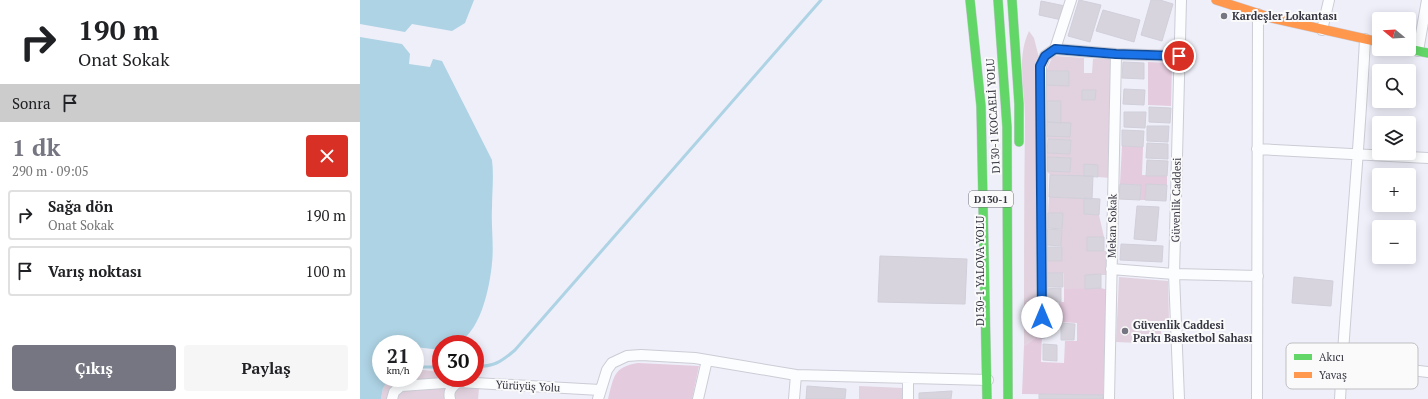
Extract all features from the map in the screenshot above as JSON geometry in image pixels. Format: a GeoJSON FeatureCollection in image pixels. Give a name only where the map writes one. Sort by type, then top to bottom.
{"type":"FeatureCollection","features":[{"type":"Feature","properties":{"kind":"main road"},"geometry":{"type":"LineString","coordinates":[[970,0],[981,106],[988,380],[987,399]]}},
{"type":"Feature","properties":{"kind":"main road","name":"D130-1 KOCAELİ YOLU"},"geometry":{"type":"LineString","coordinates":[[998,0],[1007,127],[1008,399]]}},
{"type":"Feature","properties":{"kind":"main road"},"geometry":{"type":"LineString","coordinates":[[1007,127],[1018,158],[1019,104],[1012,0]]}},
{"type":"Feature","properties":{"kind":"main road"},"geometry":{"type":"LineString","coordinates":[[1216,0],[1258,14],[1372,40]]}},
{"type":"Feature","properties":{"kind":"main road"},"geometry":{"type":"LineString","coordinates":[[1416,51],[1428,53]]}},
{"type":"Feature","properties":{"kind":"main road","name":"D130-1 YALOVA YOLU"},"geometry":{"type":"LineString","coordinates":[[990,101],[993,399]]}},
{"type":"Feature","properties":{"kind":"street"},"geometry":{"type":"LineString","coordinates":[[1042,333],[1040,66],[1045,56],[1055,49],[1071,0]]}},
{"type":"Feature","properties":{"kind":"street","name":"Güvenlik Caddesi"},"geometry":{"type":"LineString","coordinates":[[1179,399],[1174,274],[1181,0]]}},
{"type":"Feature","properties":{"kind":"street"},"geometry":{"type":"LineString","coordinates":[[1322,30],[1329,0]]}},
{"type":"Feature","properties":{"kind":"street"},"geometry":{"type":"LineString","coordinates":[[1416,39],[1427,0]]}},
{"type":"Feature","properties":{"kind":"street"},"geometry":{"type":"LineString","coordinates":[[1257,399],[1258,14]]}},
{"type":"Feature","properties":{"kind":"street"},"geometry":{"type":"LineString","coordinates":[[1343,343],[1347,282],[1359,155],[1365,39]]}},
{"type":"Feature","properties":{"kind":"street"},"geometry":{"type":"LineString","coordinates":[[1055,49],[1116,54],[1179,56]]}},
{"type":"Feature","properties":{"kind":"street","name":"Mekan Sokak"},"geometry":{"type":"LineString","coordinates":[[1109,399],[1116,54]]}},
{"type":"Feature","properties":{"kind":"street"},"geometry":{"type":"LineString","coordinates":[[1257,149],[1428,158]]}},
{"type":"Feature","properties":{"kind":"street"},"geometry":{"type":"LineString","coordinates":[[1111,270],[1174,274],[1258,276]]}},
{"type":"Feature","properties":{"kind":"street"},"geometry":{"type":"LineString","coordinates":[[599,395],[607,370],[612,363],[626,356],[664,356],[707,360],[796,375],[988,380]]}},
{"type":"Feature","properties":{"kind":"street"},"geometry":{"type":"LineString","coordinates":[[698,399],[707,360]]}},
{"type":"Feature","properties":{"kind":"street"},"geometry":{"type":"LineString","coordinates":[[1418,371],[1428,372]]}},
{"type":"Feature","properties":{"kind":"street"},"geometry":{"type":"LineString","coordinates":[[794,399],[796,375]]}},
{"type":"Feature","properties":{"kind":"street"},"geometry":{"type":"LineString","coordinates":[[908,378],[908,399]]}},
{"type":"Feature","properties":{"kind":"street","name":"Yürüyüş Yolu"},"geometry":{"type":"LineString","coordinates":[[392,399],[394,392],[401,386],[432,384]]}},
{"type":"Feature","properties":{"kind":"street","name":"Yürüyüş Yolu"},"geometry":{"type":"LineString","coordinates":[[484,384],[599,395]]}},
{"type":"Feature","properties":{"kind":"street"},"geometry":{"type":"LineString","coordinates":[[450,399],[449,394],[452,387]]}},
{"type":"Feature","properties":{"kind":"street"},"geometry":{"type":"LineString","coordinates":[[1340,399],[1341,389]]}},
{"type":"Feature","properties":{"kind":"shaded area"},"geometry":{"type":"Polygon","coordinates":[[[1029,31],[1034,38],[1041,66],[1042,333],[1024,346],[1025,107],[1022,63],[1025,42],[1029,31]]]}},
{"type":"Feature","properties":{"kind":"shaded area"},"geometry":{"type":"Polygon","coordinates":[[[1056,56],[1084,58],[1084,73],[1092,73],[1093,59],[1113,58],[1111,178],[1098,177],[1098,165],[1085,165],[1084,176],[1050,175],[1047,171],[1070,172],[1071,158],[1047,157],[1047,153],[1070,154],[1071,140],[1048,139],[1046,136],[1071,123],[1061,123],[1061,101],[1047,101],[1045,85],[1069,71],[1046,71],[1052,58],[1056,56]]]}},
{"type":"Feature","properties":{"kind":"shaded area"},"geometry":{"type":"Polygon","coordinates":[[[1148,62],[1172,63],[1171,106],[1148,105],[1148,62]]]}},
{"type":"Feature","properties":{"kind":"shaded area"},"geometry":{"type":"Polygon","coordinates":[[[1122,146],[1143,147],[1142,175],[1167,176],[1167,185],[1146,185],[1145,200],[1140,200],[1141,185],[1120,184],[1122,146]]]}},
{"type":"Feature","properties":{"kind":"shaded area"},"geometry":{"type":"Polygon","coordinates":[[[1049,197],[1084,198],[1084,214],[1099,215],[1104,237],[1087,238],[1087,251],[1109,251],[1108,275],[1085,275],[1085,289],[1064,289],[1064,273],[1046,273],[1046,261],[1062,260],[1061,246],[1063,213],[1048,213],[1049,197]]]}},
{"type":"Feature","properties":{"kind":"shaded area"},"geometry":{"type":"Polygon","coordinates":[[[1119,277],[1168,281],[1169,321],[1161,321],[1161,344],[1116,342],[1119,277]]]}},
{"type":"Feature","properties":{"kind":"shaded area"},"geometry":{"type":"Polygon","coordinates":[[[1101,288],[1108,290],[1103,395],[1022,394],[1024,346],[1042,333],[1041,362],[1064,363],[1065,341],[1077,341],[1077,323],[1059,322],[1059,302],[1064,302],[1064,289],[1101,288]]]}},
{"type":"Feature","properties":{"kind":"shaded area"},"geometry":{"type":"Polygon","coordinates":[[[638,363],[699,366],[692,399],[608,399],[614,379],[619,370],[638,363]]]}},
{"type":"Feature","properties":{"kind":"shaded area"},"geometry":{"type":"Polygon","coordinates":[[[424,370],[432,371],[432,387],[479,387],[478,399],[381,399],[383,388],[424,387],[424,370]]]}},
{"type":"Feature","properties":{"kind":"shaded area"},"geometry":{"type":"Polygon","coordinates":[[[859,386],[903,388],[902,399],[859,399],[859,386]]]}},
{"type":"Feature","properties":{"kind":"water"},"geometry":{"type":"Polygon","coordinates":[[[360,0],[474,0],[465,23],[452,31],[412,24],[405,32],[360,24],[360,0]]]}},
{"type":"Feature","properties":{"kind":"water"},"geometry":{"type":"Polygon","coordinates":[[[360,37],[402,44],[410,54],[409,64],[430,67],[433,59],[442,61],[492,160],[493,249],[489,285],[486,297],[477,322],[470,332],[467,335],[432,335],[432,349],[424,348],[424,335],[372,335],[372,387],[384,387],[381,399],[360,399],[360,37]]]}},
{"type":"Feature","properties":{"kind":"building"},"geometry":{"type":"Polygon","coordinates":[[[1079,0],[1101,5],[1090,42],[1068,36],[1079,0]]]}},
{"type":"Feature","properties":{"kind":"building"},"geometry":{"type":"Polygon","coordinates":[[[1151,0],[1160,0],[1173,4],[1162,41],[1141,35],[1151,0]]]}},
{"type":"Feature","properties":{"kind":"building"},"geometry":{"type":"Polygon","coordinates":[[[1041,1],[1065,6],[1062,20],[1039,15],[1041,1]]]}},
{"type":"Feature","properties":{"kind":"building"},"geometry":{"type":"Polygon","coordinates":[[[1103,10],[1140,20],[1134,42],[1096,31],[1103,10]]]}},
{"type":"Feature","properties":{"kind":"building"},"geometry":{"type":"Polygon","coordinates":[[[1123,62],[1144,63],[1144,79],[1122,78],[1123,62]]]}},
{"type":"Feature","properties":{"kind":"building"},"geometry":{"type":"Polygon","coordinates":[[[1046,71],[1069,71],[1069,86],[1045,85],[1046,71]]]}},
{"type":"Feature","properties":{"kind":"building"},"geometry":{"type":"Polygon","coordinates":[[[1124,89],[1145,90],[1144,105],[1123,104],[1124,89]]]}},
{"type":"Feature","properties":{"kind":"building"},"geometry":{"type":"Polygon","coordinates":[[[1082,90],[1096,90],[1095,100],[1082,100],[1082,90]]]}},
{"type":"Feature","properties":{"kind":"building"},"geometry":{"type":"Polygon","coordinates":[[[1047,101],[1061,101],[1061,123],[1047,122],[1047,101]]]}},
{"type":"Feature","properties":{"kind":"building"},"geometry":{"type":"Polygon","coordinates":[[[1149,107],[1171,108],[1170,123],[1149,122],[1149,107]]]}},
{"type":"Feature","properties":{"kind":"building"},"geometry":{"type":"Polygon","coordinates":[[[1124,112],[1146,112],[1145,128],[1124,127],[1124,112]]]}},
{"type":"Feature","properties":{"kind":"building"},"geometry":{"type":"Polygon","coordinates":[[[1047,122],[1071,123],[1070,137],[1046,136],[1047,122]]]}},
{"type":"Feature","properties":{"kind":"building"},"geometry":{"type":"Polygon","coordinates":[[[1147,126],[1169,126],[1168,142],[1147,141],[1147,126]]]}},
{"type":"Feature","properties":{"kind":"building"},"geometry":{"type":"Polygon","coordinates":[[[1122,130],[1144,131],[1143,147],[1122,146],[1122,130]]]}},
{"type":"Feature","properties":{"kind":"building"},"geometry":{"type":"Polygon","coordinates":[[[1048,139],[1071,140],[1070,154],[1047,153],[1048,139]]]}},
{"type":"Feature","properties":{"kind":"building"},"geometry":{"type":"Polygon","coordinates":[[[1147,143],[1168,144],[1168,159],[1146,158],[1147,143]]]}},
{"type":"Feature","properties":{"kind":"building"},"geometry":{"type":"Polygon","coordinates":[[[1047,157],[1071,158],[1070,172],[1047,171],[1047,157]]]}},
{"type":"Feature","properties":{"kind":"building"},"geometry":{"type":"Polygon","coordinates":[[[1147,160],[1168,161],[1167,176],[1146,176],[1147,160]]]}},
{"type":"Feature","properties":{"kind":"building"},"geometry":{"type":"Polygon","coordinates":[[[1084,164],[1098,165],[1098,177],[1084,176],[1084,164]]]}},
{"type":"Feature","properties":{"kind":"building"},"geometry":{"type":"Polygon","coordinates":[[[1050,175],[1093,176],[1092,199],[1049,197],[1050,175]]]}},
{"type":"Feature","properties":{"kind":"building"},"geometry":{"type":"Polygon","coordinates":[[[1120,184],[1141,185],[1140,200],[1119,199],[1120,184]]]}},
{"type":"Feature","properties":{"kind":"building"},"geometry":{"type":"Polygon","coordinates":[[[1146,184],[1167,185],[1166,201],[1145,200],[1146,184]]]}},
{"type":"Feature","properties":{"kind":"building"},"geometry":{"type":"Polygon","coordinates":[[[1084,198],[1100,199],[1099,215],[1084,214],[1084,198]]]}},
{"type":"Feature","properties":{"kind":"building"},"geometry":{"type":"Polygon","coordinates":[[[1137,206],[1159,207],[1156,241],[1134,239],[1137,206]]]}},
{"type":"Feature","properties":{"kind":"building"},"geometry":{"type":"Polygon","coordinates":[[[1048,213],[1063,213],[1062,229],[1048,228],[1048,213]]]}},
{"type":"Feature","properties":{"kind":"building"},"geometry":{"type":"Polygon","coordinates":[[[1047,229],[1062,230],[1061,246],[1046,245],[1047,229]]]}},
{"type":"Feature","properties":{"kind":"building"},"geometry":{"type":"Polygon","coordinates":[[[1087,237],[1104,237],[1104,251],[1087,251],[1087,237]]]}},
{"type":"Feature","properties":{"kind":"building"},"geometry":{"type":"Polygon","coordinates":[[[1121,244],[1163,246],[1162,262],[1120,260],[1121,244]]]}},
{"type":"Feature","properties":{"kind":"building"},"geometry":{"type":"Polygon","coordinates":[[[1046,247],[1062,247],[1062,261],[1046,261],[1046,247]]]}},
{"type":"Feature","properties":{"kind":"building"},"geometry":{"type":"Polygon","coordinates":[[[880,256],[967,259],[965,304],[878,302],[880,256]]]}},
{"type":"Feature","properties":{"kind":"building"},"geometry":{"type":"Polygon","coordinates":[[[1047,273],[1063,273],[1063,287],[1047,287],[1047,273]]]}},
{"type":"Feature","properties":{"kind":"building"},"geometry":{"type":"Polygon","coordinates":[[[1101,274],[1101,288],[1085,289],[1085,275],[1101,274]]]}},
{"type":"Feature","properties":{"kind":"building"},"geometry":{"type":"Polygon","coordinates":[[[1294,277],[1333,281],[1331,306],[1292,303],[1294,277]]]}},
{"type":"Feature","properties":{"kind":"building"},"geometry":{"type":"Polygon","coordinates":[[[1061,288],[1061,302],[1045,302],[1045,289],[1061,288]]]}},
{"type":"Feature","properties":{"kind":"building"},"geometry":{"type":"Polygon","coordinates":[[[1044,304],[1058,305],[1057,321],[1044,320],[1044,304]]]}},
{"type":"Feature","properties":{"kind":"building"},"geometry":{"type":"Polygon","coordinates":[[[1061,323],[1075,324],[1074,340],[1061,340],[1061,323]]]}},
{"type":"Feature","properties":{"kind":"building"},"geometry":{"type":"Polygon","coordinates":[[[1043,344],[1057,345],[1057,361],[1043,360],[1043,344]]]}},
{"type":"Feature","properties":{"kind":"building"},"geometry":{"type":"Polygon","coordinates":[[[807,386],[846,389],[845,399],[806,399],[807,386]]]}},
{"type":"Feature","properties":{"kind":"building"},"geometry":{"type":"Polygon","coordinates":[[[952,391],[951,399],[919,399],[919,393],[952,391]]]}},
{"type":"Feature","properties":{"kind":"building"},"geometry":{"type":"Polygon","coordinates":[[[1039,394],[1103,395],[1103,399],[1039,399],[1039,394]]]}},
{"type":"Feature","properties":{"kind":"waterway"},"geometry":{"type":"LineString","coordinates":[[484,366],[496,363],[515,350],[821,0]]}},
{"type":"Feature","properties":{"kind":"waterway"},"geometry":{"type":"LineString","coordinates":[[424,367],[432,367]]}},
{"type":"Feature","properties":{"kind":"traffic: fast"},"geometry":{"type":"LineString","coordinates":[[970,0],[981,106],[987,399]]}},
{"type":"Feature","properties":{"kind":"traffic: fast"},"geometry":{"type":"LineString","coordinates":[[998,0],[1007,127],[1008,399]]}},
{"type":"Feature","properties":{"kind":"traffic: fast"},"geometry":{"type":"LineString","coordinates":[[1012,0],[1019,104],[1019,142]]}},
{"type":"Feature","properties":{"kind":"traffic: fast"},"geometry":{"type":"LineString","coordinates":[[1416,50],[1428,53]]}},
{"type":"Feature","properties":{"kind":"traffic: slow"},"geometry":{"type":"LineString","coordinates":[[1216,0],[1272,18],[1372,40]]}},
{"type":"Feature","properties":{"kind":"place","name":"Kardeşler Lokantası"},"geometry":{"type":"Point","coordinates":[1224,16]}},
{"type":"Feature","properties":{"kind":"place","name":"Güvenlik Caddesi Parkı Basketbol Sahası"},"geometry":{"type":"Point","coordinates":[1125,331]}},
{"type":"Feature","properties":{"kind":"route"},"geometry":{"type":"LineString","coordinates":[[1042,317],[1040,66],[1045,56],[1055,49],[1116,54],[1179,56]]}}]}
